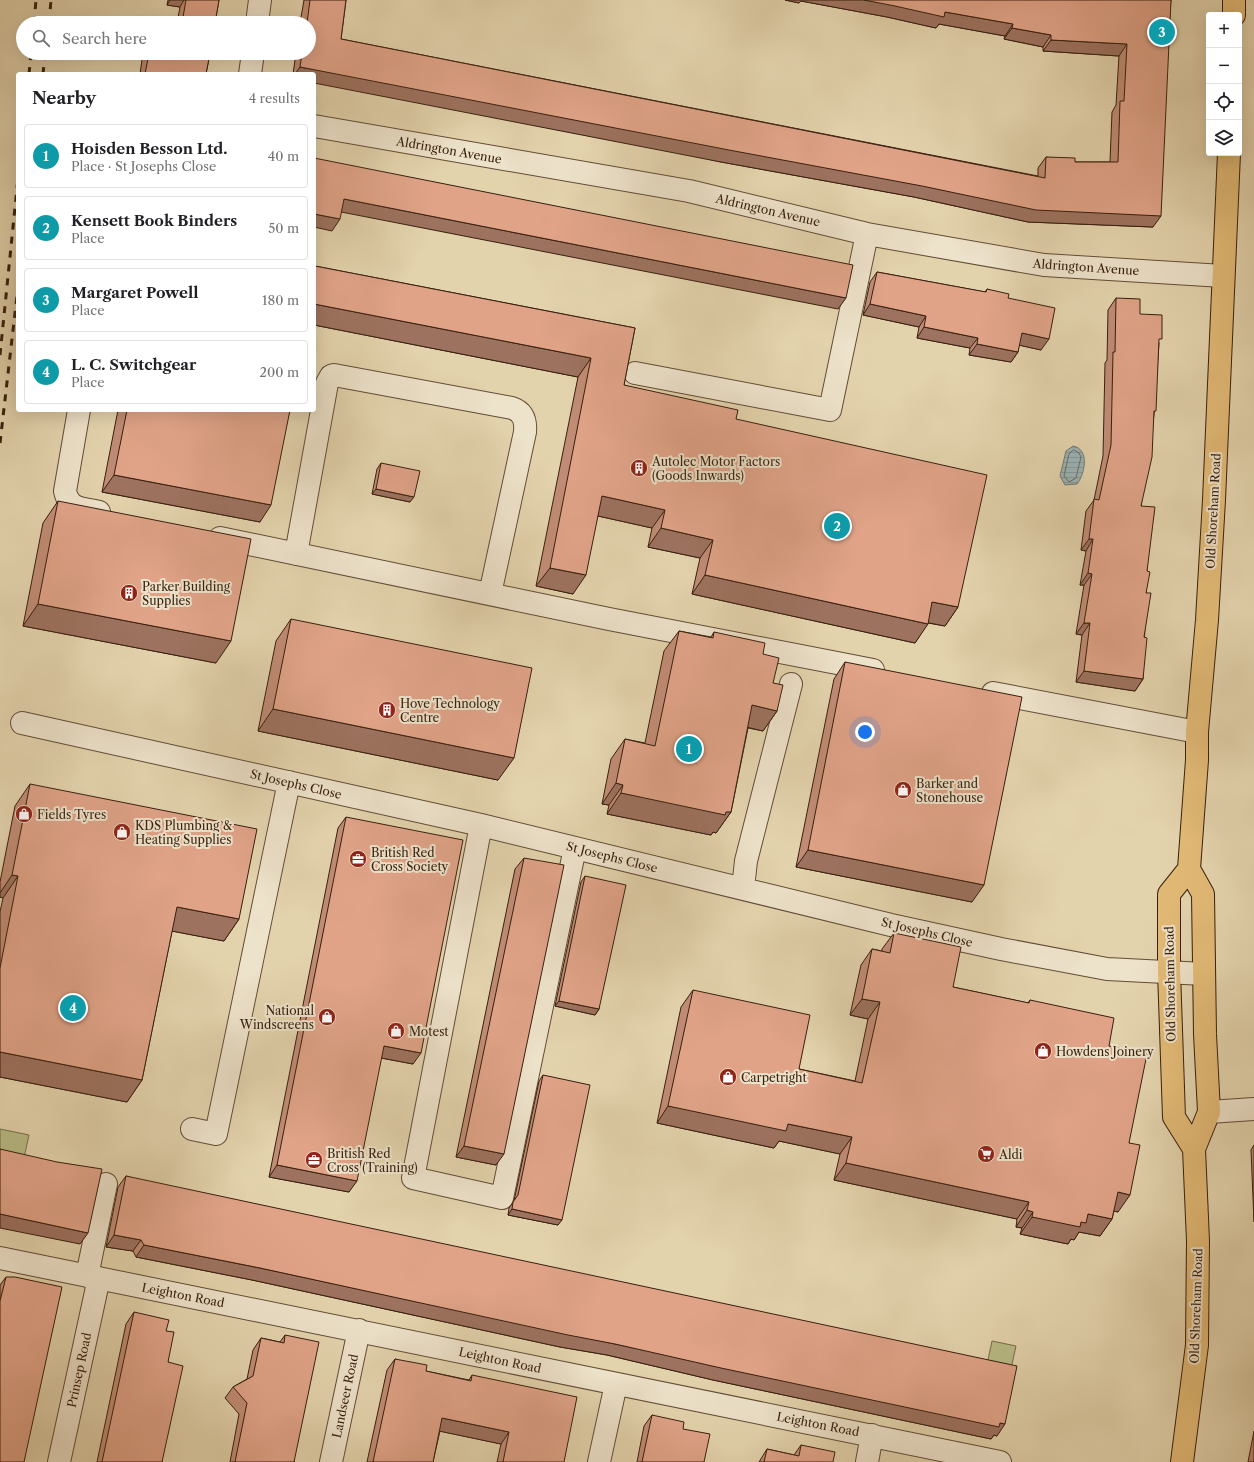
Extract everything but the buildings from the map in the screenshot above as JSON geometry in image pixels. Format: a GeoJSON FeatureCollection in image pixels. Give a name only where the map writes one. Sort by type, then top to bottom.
{"type":"FeatureCollection","features":[{"type":"Feature","properties":{"kind":"main road"},"geometry":{"type":"LineString","coordinates":[[1234,0],[1234,12]]}},
{"type":"Feature","properties":{"kind":"main road","name":"Old Shoreham Road"},"geometry":{"type":"LineString","coordinates":[[1182,1462],[1197,1345],[1198,1241],[1194,1149],[1209,1112],[1204,974],[1203,894],[1189,869],[1197,760],[1197,732],[1214,500],[1229,156]]}},
{"type":"Feature","properties":{"kind":"main road","name":"Old Shoreham Road"},"geometry":{"type":"LineString","coordinates":[[1189,869],[1169,894],[1169,971],[1174,1116],[1194,1149]]}},
{"type":"Feature","properties":{"kind":"street"},"geometry":{"type":"LineString","coordinates":[[258,16],[260,0]]}},
{"type":"Feature","properties":{"kind":"street"},"geometry":{"type":"LineString","coordinates":[[250,72],[252,60]]}},
{"type":"Feature","properties":{"kind":"street","name":"Aldrington Avenue"},"geometry":{"type":"LineString","coordinates":[[316,126],[689,192],[867,234],[1044,265],[1223,276]]}},
{"type":"Feature","properties":{"kind":"street"},"geometry":{"type":"LineString","coordinates":[[635,373],[830,410],[867,234]]}},
{"type":"Feature","properties":{"kind":"street"},"geometry":{"type":"LineString","coordinates":[[296,554],[327,383],[331,376],[334,375],[512,408],[521,413],[524,418],[525,432],[490,594]]}},
{"type":"Feature","properties":{"kind":"street"},"geometry":{"type":"LineString","coordinates":[[79,412],[65,492],[67,500],[72,506],[118,516]]}},
{"type":"Feature","properties":{"kind":"street"},"geometry":{"type":"LineString","coordinates":[[203,534],[609,619],[891,673]]}},
{"type":"Feature","properties":{"kind":"street"},"geometry":{"type":"LineString","coordinates":[[743,888],[746,861],[791,684]]}},
{"type":"Feature","properties":{"kind":"street"},"geometry":{"type":"LineString","coordinates":[[977,690],[1197,732]]}},
{"type":"Feature","properties":{"kind":"street","name":"St Josephs Close"},"geometry":{"type":"LineString","coordinates":[[22,723],[481,825],[891,925],[1001,949],[1106,969],[1169,971],[1204,974]]}},
{"type":"Feature","properties":{"kind":"street"},"geometry":{"type":"LineString","coordinates":[[192,1129],[216,1134],[289,782]]}},
{"type":"Feature","properties":{"kind":"street"},"geometry":{"type":"LineString","coordinates":[[481,825],[413,1178],[502,1198],[575,848]]}},
{"type":"Feature","properties":{"kind":"street"},"geometry":{"type":"LineString","coordinates":[[1209,1112],[1254,1110]]}},
{"type":"Feature","properties":{"kind":"street","name":"Prinsep Road"},"geometry":{"type":"LineString","coordinates":[[59,1462],[93,1277],[106,1184]]}},
{"type":"Feature","properties":{"kind":"street","name":"Leighton Road"},"geometry":{"type":"LineString","coordinates":[[0,1258],[360,1330],[1000,1462]]}},
{"type":"Feature","properties":{"kind":"street","name":"Landseer Road"},"geometry":{"type":"LineString","coordinates":[[331,1462],[360,1330]]}},
{"type":"Feature","properties":{"kind":"street"},"geometry":{"type":"LineString","coordinates":[[599,1462],[616,1384]]}},
{"type":"Feature","properties":{"kind":"street"},"geometry":{"type":"LineString","coordinates":[[867,1462],[872,1436]]}},
{"type":"Feature","properties":{"kind":"green space"},"geometry":{"type":"Polygon","coordinates":[[[0,1129],[29,1135],[17,1190],[0,1162],[0,1129]]]}},
{"type":"Feature","properties":{"kind":"green space"},"geometry":{"type":"Polygon","coordinates":[[[992,1341],[1016,1346],[1009,1378],[981,1393],[992,1341]]]}},
{"type":"Feature","properties":{"kind":"water"},"geometry":{"type":"Polygon","coordinates":[[[1073,446],[1082,452],[1084,457],[1084,468],[1077,484],[1065,485],[1060,476],[1066,451],[1073,446]]]}},
{"type":"Feature","properties":{"kind":"railway"},"geometry":{"type":"LineString","coordinates":[[35,16],[36,0]]}},
{"type":"Feature","properties":{"kind":"railway"},"geometry":{"type":"LineString","coordinates":[[50,16],[51,0]]}},
{"type":"Feature","properties":{"kind":"railway"},"geometry":{"type":"LineString","coordinates":[[29,72],[30,60]]}},
{"type":"Feature","properties":{"kind":"railway"},"geometry":{"type":"LineString","coordinates":[[43,72],[44,60]]}},
{"type":"Feature","properties":{"kind":"railway"},"geometry":{"type":"LineString","coordinates":[[0,355],[16,198]]}},
{"type":"Feature","properties":{"kind":"railway"},"geometry":{"type":"LineString","coordinates":[[0,443],[16,304]]}},
{"type":"Feature","properties":{"kind":"place","name":"Margaret Powell"},"geometry":{"type":"Point","coordinates":[1162,32]}},
{"type":"Feature","properties":{"kind":"place","name":"Autolec Motor Factors (Goods Inwards)"},"geometry":{"type":"Point","coordinates":[639,468]}},
{"type":"Feature","properties":{"kind":"place","name":"Kensett Book Binders"},"geometry":{"type":"Point","coordinates":[837,526]}},
{"type":"Feature","properties":{"kind":"place","name":"Parker Building Supplies"},"geometry":{"type":"Point","coordinates":[129,593]}},
{"type":"Feature","properties":{"kind":"place","name":"Hove Technology Centre"},"geometry":{"type":"Point","coordinates":[387,710]}},
{"type":"Feature","properties":{"kind":"place","name":"Hoisden Besson Ltd."},"geometry":{"type":"Point","coordinates":[689,749]}},
{"type":"Feature","properties":{"kind":"place","name":"Barker and Stonehouse"},"geometry":{"type":"Point","coordinates":[903,790]}},
{"type":"Feature","properties":{"kind":"place","name":"Fields Tyres"},"geometry":{"type":"Point","coordinates":[24,814]}},
{"type":"Feature","properties":{"kind":"place","name":"KDS Plumbing & Heating Supplies"},"geometry":{"type":"Point","coordinates":[122,832]}},
{"type":"Feature","properties":{"kind":"place","name":"British Red Cross Society"},"geometry":{"type":"Point","coordinates":[358,859]}},
{"type":"Feature","properties":{"kind":"place","name":"L. C. Switchgear"},"geometry":{"type":"Point","coordinates":[73,1008]}},
{"type":"Feature","properties":{"kind":"place","name":"National Windscreens"},"geometry":{"type":"Point","coordinates":[327,1017]}},
{"type":"Feature","properties":{"kind":"place","name":"Motest"},"geometry":{"type":"Point","coordinates":[396,1031]}},
{"type":"Feature","properties":{"kind":"place","name":"Howdens Joinery"},"geometry":{"type":"Point","coordinates":[1043,1051]}},
{"type":"Feature","properties":{"kind":"place","name":"Carpetright"},"geometry":{"type":"Point","coordinates":[728,1077]}},
{"type":"Feature","properties":{"kind":"place","name":"Aldi"},"geometry":{"type":"Point","coordinates":[986,1154]}},
{"type":"Feature","properties":{"kind":"place","name":"British Red Cross (Training)"},"geometry":{"type":"Point","coordinates":[314,1160]}}]}
